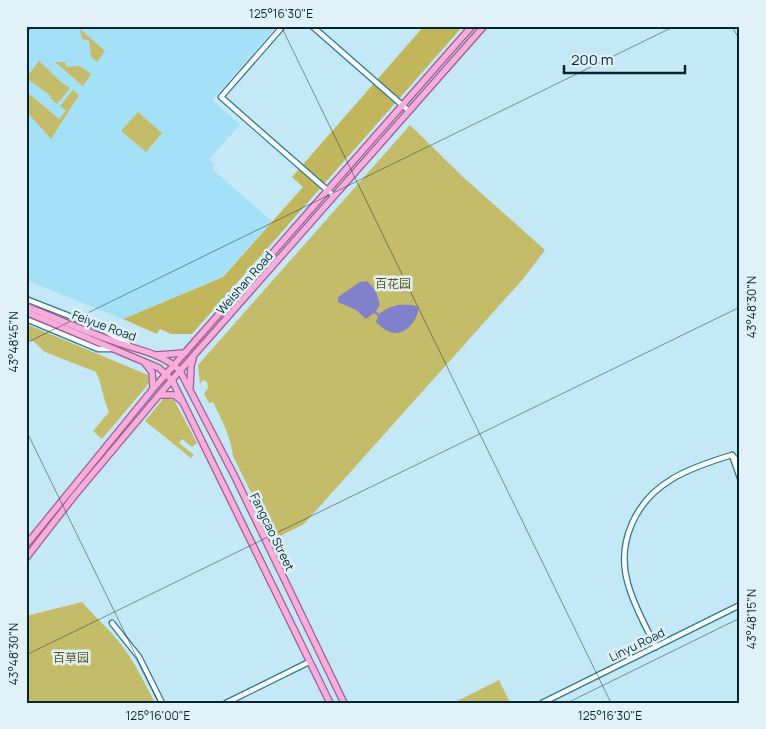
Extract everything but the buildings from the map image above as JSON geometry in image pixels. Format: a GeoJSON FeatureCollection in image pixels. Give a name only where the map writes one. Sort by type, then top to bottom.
{"type":"FeatureCollection","features":[{"type":"Feature","properties":{"kind":"main road","name":"Weishan Road"},"geometry":{"type":"LineString","coordinates":[[26,558],[53,522],[159,395],[484,26]]}},
{"type":"Feature","properties":{"kind":"main road","name":"Weishan Road"},"geometry":{"type":"LineString","coordinates":[[26,545],[153,389],[470,27]]}},
{"type":"Feature","properties":{"kind":"main road","name":"Feiyue Road"},"geometry":{"type":"LineString","coordinates":[[26,306],[115,342],[153,355],[174,365],[180,371]]}},
{"type":"Feature","properties":{"kind":"main road","name":"Feiyue Road"},"geometry":{"type":"LineString","coordinates":[[26,312],[145,363],[166,374],[172,380]]}},
{"type":"Feature","properties":{"kind":"main road"},"geometry":{"type":"LineString","coordinates":[[153,355],[185,353]]}},
{"type":"Feature","properties":{"kind":"main road"},"geometry":{"type":"LineString","coordinates":[[190,389],[191,366],[196,354]]}},
{"type":"Feature","properties":{"kind":"main road"},"geometry":{"type":"LineString","coordinates":[[145,363],[152,372],[153,389]]}},
{"type":"Feature","properties":{"kind":"main road","name":"Fangcao Street"},"geometry":{"type":"LineString","coordinates":[[180,371],[226,459],[344,703]]}},
{"type":"Feature","properties":{"kind":"main road","name":"Fangcao Street"},"geometry":{"type":"LineString","coordinates":[[172,380],[215,464],[330,703]]}},
{"type":"Feature","properties":{"kind":"main road"},"geometry":{"type":"LineString","coordinates":[[159,395],[174,395],[185,403]]}},
{"type":"Feature","properties":{"kind":"main road"},"geometry":{"type":"LineString","coordinates":[[215,464],[226,459]]}},
{"type":"Feature","properties":{"kind":"street"},"geometry":{"type":"LineString","coordinates":[[283,26],[221,97],[334,196]]}},
{"type":"Feature","properties":{"kind":"street"},"geometry":{"type":"LineString","coordinates":[[312,26],[409,112]]}},
{"type":"Feature","properties":{"kind":"street"},"geometry":{"type":"LineString","coordinates":[[470,27],[477,35]]}},
{"type":"Feature","properties":{"kind":"street"},"geometry":{"type":"LineString","coordinates":[[28,300],[100,328],[131,346]]}},
{"type":"Feature","properties":{"kind":"street"},"geometry":{"type":"LineString","coordinates":[[26,319],[98,348],[110,349]]}},
{"type":"Feature","properties":{"kind":"street"},"geometry":{"type":"LineString","coordinates":[[732,455],[740,464]]}},
{"type":"Feature","properties":{"kind":"street"},"geometry":{"type":"LineString","coordinates":[[732,455],[740,478]]}},
{"type":"Feature","properties":{"kind":"street"},"geometry":{"type":"LineString","coordinates":[[656,647],[628,584],[624,565],[628,530],[637,513],[671,479],[699,466],[732,455]]}},
{"type":"Feature","properties":{"kind":"street","name":"Linyu Road"},"geometry":{"type":"LineString","coordinates":[[542,703],[740,605]]}},
{"type":"Feature","properties":{"kind":"street"},"geometry":{"type":"LineString","coordinates":[[112,623],[139,657],[162,703]]}},
{"type":"Feature","properties":{"kind":"street"},"geometry":{"type":"LineString","coordinates":[[226,703],[310,662]]}},
{"type":"Feature","properties":{"kind":"shaded area"},"geometry":{"type":"Polygon","coordinates":[[[26,26],[277,26],[212,100],[240,125],[209,159],[215,165],[212,169],[272,221],[222,277],[122,319],[26,280],[26,26]]]}},
{"type":"Feature","properties":{"kind":"shaded area"},"geometry":{"type":"Polygon","coordinates":[[[424,26],[463,26],[192,334],[171,334],[160,329],[157,334],[123,319],[223,277],[303,187],[292,177],[424,26]]]}},
{"type":"Feature","properties":{"kind":"green space"},"geometry":{"type":"Polygon","coordinates":[[[80,29],[105,51],[97,62],[91,57],[89,40],[82,39],[80,29]]]}},
{"type":"Feature","properties":{"kind":"green space"},"geometry":{"type":"Polygon","coordinates":[[[39,61],[70,88],[57,104],[50,98],[51,96],[26,78],[39,61]]]}},
{"type":"Feature","properties":{"kind":"green space"},"geometry":{"type":"Polygon","coordinates":[[[55,62],[65,62],[66,67],[80,66],[91,74],[83,86],[55,62]]]}},
{"type":"Feature","properties":{"kind":"green space"},"geometry":{"type":"Polygon","coordinates":[[[73,90],[79,95],[51,139],[26,111],[26,91],[59,119],[66,111],[60,106],[73,90]]]}},
{"type":"Feature","properties":{"kind":"green space"},"geometry":{"type":"Polygon","coordinates":[[[138,112],[162,133],[146,152],[121,131],[138,112]]]}},
{"type":"Feature","properties":{"kind":"green space","name":"百花园"},"geometry":{"type":"Polygon","coordinates":[[[410,125],[463,177],[545,250],[523,279],[304,524],[274,539],[233,456],[228,435],[213,402],[209,403],[204,394],[208,388],[207,382],[203,380],[200,384],[198,365],[410,125]]]}},
{"type":"Feature","properties":{"kind":"green space"},"geometry":{"type":"Polygon","coordinates":[[[26,324],[148,375],[149,382],[146,387],[102,439],[93,431],[109,412],[96,372],[45,352],[33,341],[26,340],[26,324]]]}},
{"type":"Feature","properties":{"kind":"green space"},"geometry":{"type":"Polygon","coordinates":[[[164,398],[174,400],[197,443],[192,447],[182,439],[179,443],[194,455],[191,458],[145,421],[164,398]]]}},
{"type":"Feature","properties":{"kind":"green space","name":"百草园"},"geometry":{"type":"Polygon","coordinates":[[[82,602],[124,649],[155,703],[26,703],[26,616],[82,602]]]}},
{"type":"Feature","properties":{"kind":"green space"},"geometry":{"type":"Polygon","coordinates":[[[499,680],[510,703],[453,703],[499,680]]]}},
{"type":"Feature","properties":{"kind":"water"},"geometry":{"type":"Polygon","coordinates":[[[367,281],[376,291],[380,305],[376,311],[379,314],[388,308],[398,305],[418,307],[415,320],[409,327],[401,332],[391,332],[376,322],[378,316],[374,313],[366,319],[356,310],[338,302],[338,297],[360,282],[367,281]]]}}]}
